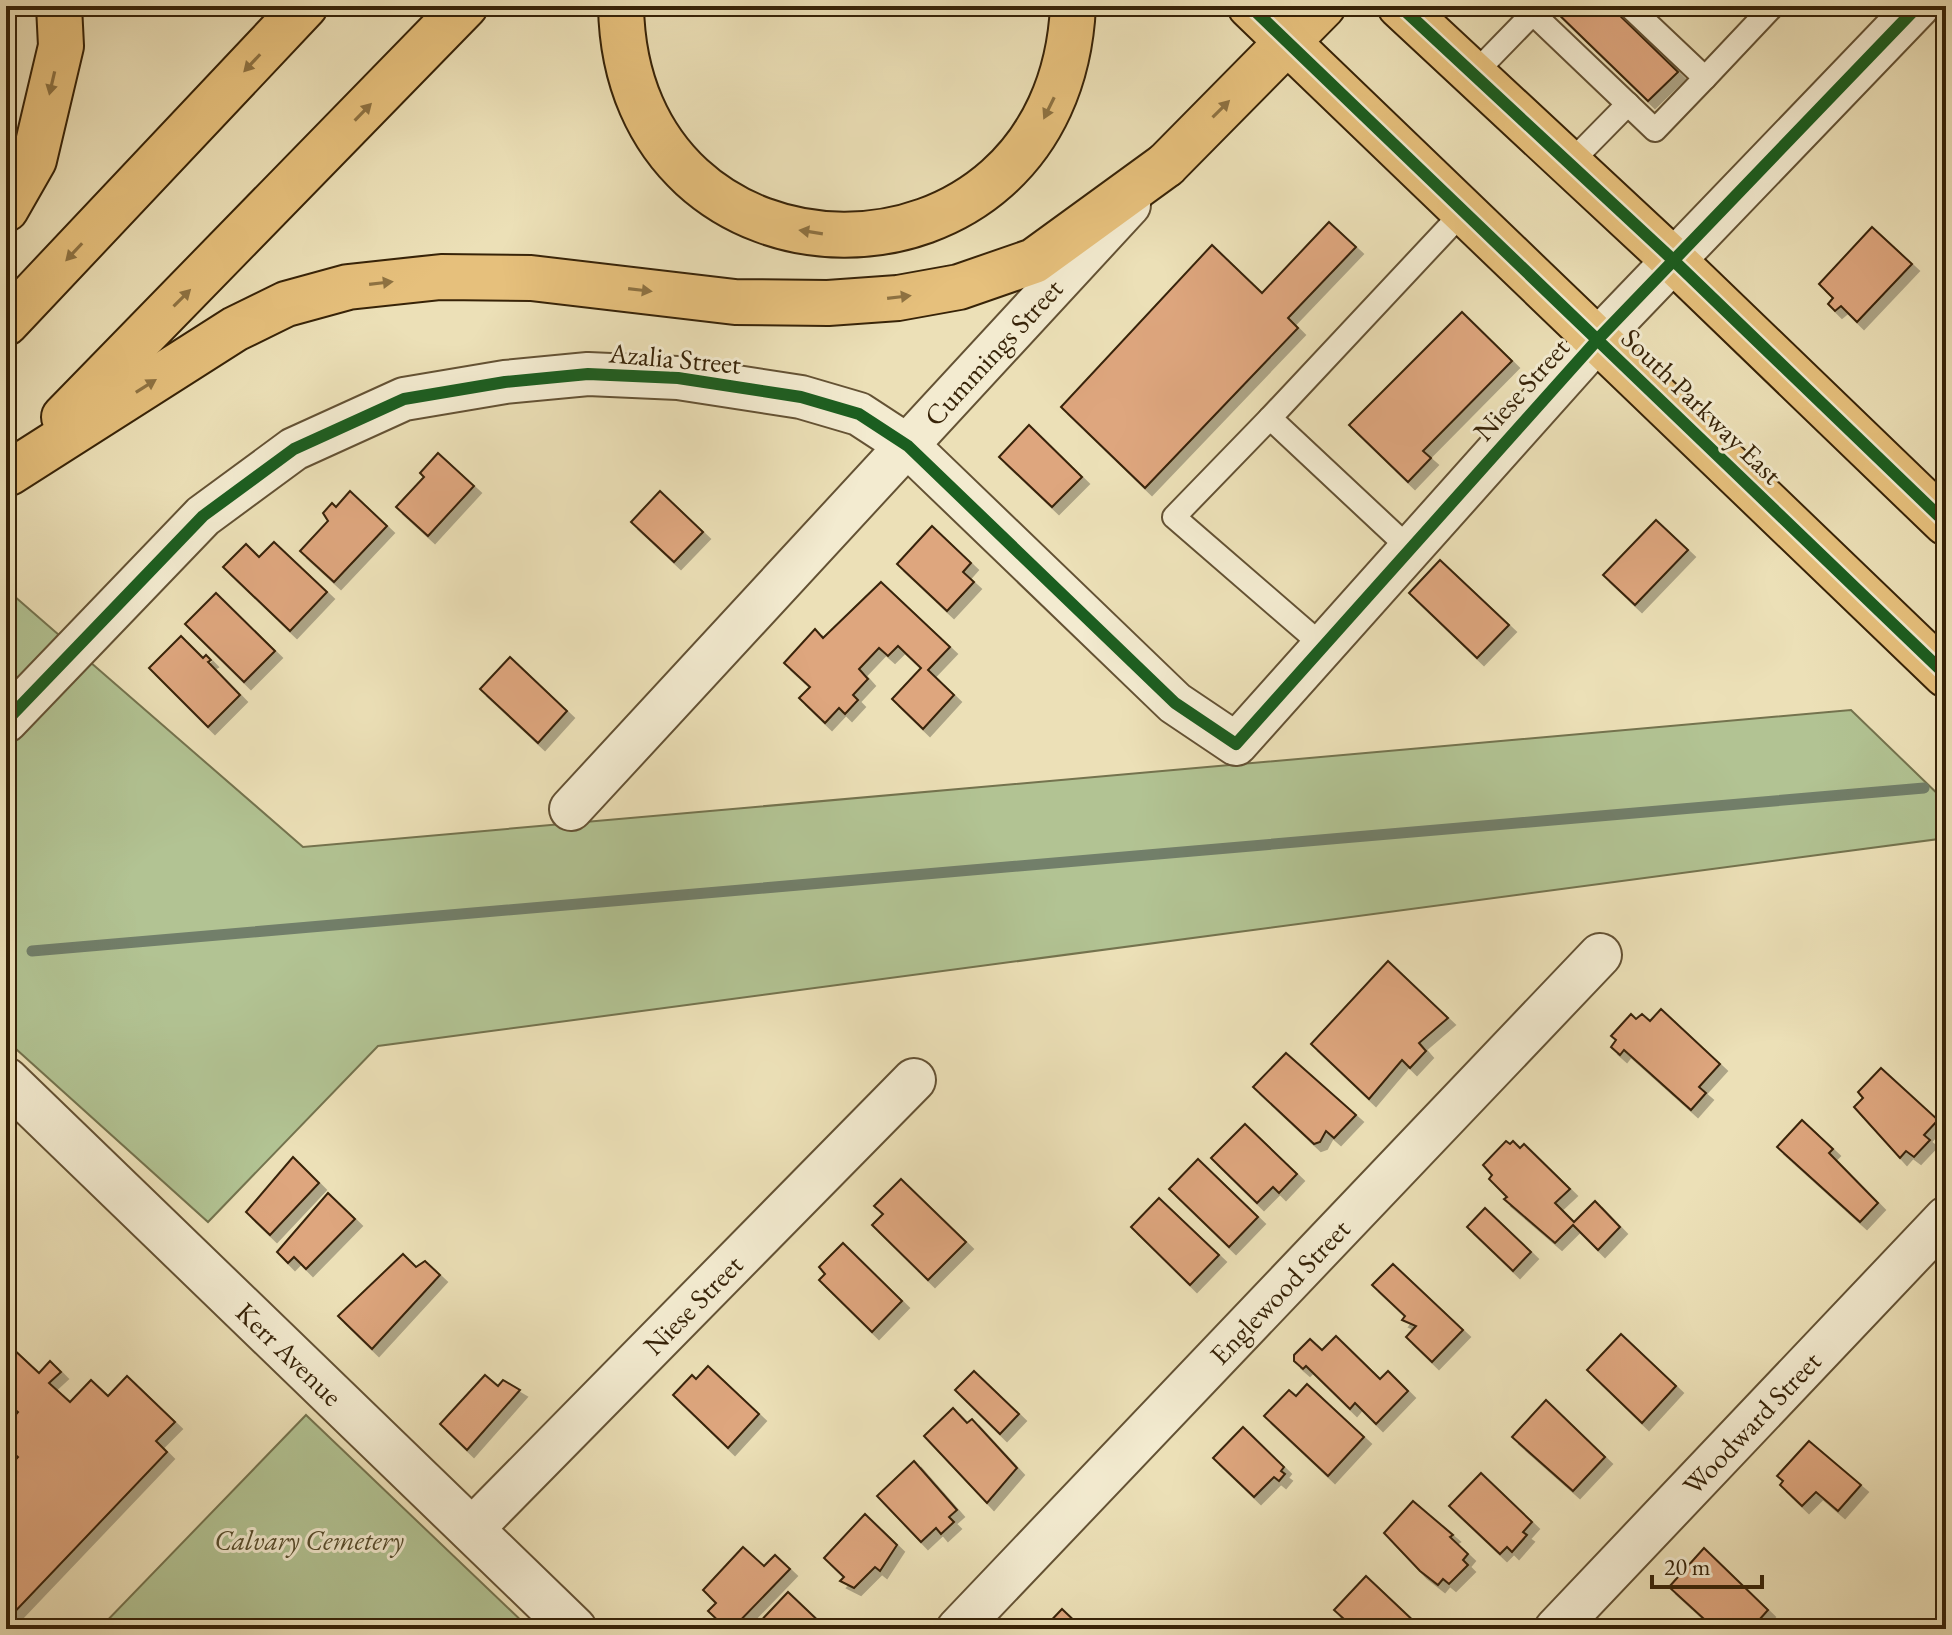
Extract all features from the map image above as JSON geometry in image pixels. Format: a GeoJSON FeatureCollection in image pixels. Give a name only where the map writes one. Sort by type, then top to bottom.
{"type":"FeatureCollection","features":[{"type":"Feature","properties":{"kind":"main road"},"geometry":{"type":"LineString","coordinates":[[6,209],[34,160],[61,46],[59,6]]}},
{"type":"Feature","properties":{"kind":"main road"},"geometry":{"type":"LineString","coordinates":[[6,323],[305,6]]}},
{"type":"Feature","properties":{"kind":"main road"},"geometry":{"type":"LineString","coordinates":[[7,474],[465,6]]}},
{"type":"Feature","properties":{"kind":"main road"},"geometry":{"type":"LineString","coordinates":[[621,6],[626,68],[649,123],[690,174],[713,194],[754,218],[807,232],[857,236],[898,230],[938,217],[982,190],[1019,155],[1053,103],[1069,50],[1073,6]]}},
{"type":"Feature","properties":{"kind":"main road","name":"South Parkway East"},"geometry":{"type":"LineString","coordinates":[[1250,6],[1946,675]]}},
{"type":"Feature","properties":{"kind":"main road","name":"Cummings Street"},"geometry":{"type":"LineString","coordinates":[[1166,165],[1323,6]]}},
{"type":"Feature","properties":{"kind":"main road"},"geometry":{"type":"LineString","coordinates":[[1400,6],[1672,259],[1946,523]]}},
{"type":"Feature","properties":{"kind":"main road"},"geometry":{"type":"LineString","coordinates":[[7,474],[235,329],[286,304],[348,287],[441,277],[531,278],[735,302],[828,303],[898,298],[959,287],[1034,261],[1166,165]]}},
{"type":"Feature","properties":{"kind":"street","name":"Niese Street"},"geometry":{"type":"LineString","coordinates":[[1236,744],[1598,339],[1918,6]]}},
{"type":"Feature","properties":{"kind":"street","name":"Cummings Street"},"geometry":{"type":"LineString","coordinates":[[571,809],[1166,165]]}},
{"type":"Feature","properties":{"kind":"street","name":"Azalia Street"},"geometry":{"type":"LineString","coordinates":[[6,721],[203,516],[294,449],[404,399],[505,382],[588,374],[678,378],[801,397],[859,414],[908,446],[1175,703],[1236,744]]}},
{"type":"Feature","properties":{"kind":"street","name":"Englewood Street"},"geometry":{"type":"LineString","coordinates":[[958,1629],[1600,955]]}},
{"type":"Feature","properties":{"kind":"street","name":"Kerr Avenue"},"geometry":{"type":"LineString","coordinates":[[6,1080],[574,1629]]}},
{"type":"Feature","properties":{"kind":"street","name":"Niese Street"},"geometry":{"type":"LineString","coordinates":[[471,1530],[914,1080]]}},
{"type":"Feature","properties":{"kind":"street","name":"Woodward Street"},"geometry":{"type":"LineString","coordinates":[[1556,1629],[1946,1218]]}},
{"type":"Feature","properties":{"kind":"lane"},"geometry":{"type":"LineString","coordinates":[[1629,6],[1646,31],[1705,78]]}},
{"type":"Feature","properties":{"kind":"lane"},"geometry":{"type":"LineString","coordinates":[[1473,75],[1532,8],[1607,72],[1628,104],[1655,130],[1773,6]]}},
{"type":"Feature","properties":{"kind":"lane"},"geometry":{"type":"LineString","coordinates":[[1568,165],[1628,104]]}},
{"type":"Feature","properties":{"kind":"lane"},"geometry":{"type":"LineString","coordinates":[[1323,646],[1174,517],[1464,211]]}},
{"type":"Feature","properties":{"kind":"lane"},"geometry":{"type":"LineString","coordinates":[[1270,418],[1410,549]]}},
{"type":"Feature","properties":{"kind":"green space"},"geometry":{"type":"Polygon","coordinates":[[[6,589],[303,847],[1851,710],[1946,802],[1946,838],[378,1046],[208,1222],[6,1040],[6,589]]]}},
{"type":"Feature","properties":{"kind":"green space","name":"Calvary Cemetery"},"geometry":{"type":"Polygon","coordinates":[[[306,1415],[530,1629],[99,1629],[306,1415]]]}},
{"type":"Feature","properties":{"kind":"building"},"geometry":{"type":"Polygon","coordinates":[[[1550,6],[1610,6],[1678,72],[1648,101],[1550,6]]]}},
{"type":"Feature","properties":{"kind":"building"},"geometry":{"type":"Polygon","coordinates":[[[1329,222],[1356,247],[1288,318],[1298,328],[1145,488],[1061,407],[1212,245],[1262,293],[1329,222]]]}},
{"type":"Feature","properties":{"kind":"building"},"geometry":{"type":"Polygon","coordinates":[[[1872,227],[1912,264],[1857,322],[1841,306],[1835,311],[1828,304],[1833,298],[1819,284],[1872,227]]]}},
{"type":"Feature","properties":{"kind":"building"},"geometry":{"type":"Polygon","coordinates":[[[1462,312],[1512,361],[1423,451],[1431,458],[1408,482],[1349,425],[1462,312]]]}},
{"type":"Feature","properties":{"kind":"building"},"geometry":{"type":"Polygon","coordinates":[[[1029,425],[1082,477],[1052,507],[999,457],[1029,425]]]}},
{"type":"Feature","properties":{"kind":"building"},"geometry":{"type":"Polygon","coordinates":[[[438,453],[474,486],[428,536],[396,507],[424,477],[420,473],[438,453]]]}},
{"type":"Feature","properties":{"kind":"building"},"geometry":{"type":"Polygon","coordinates":[[[350,491],[387,526],[334,582],[300,551],[328,521],[323,513],[332,503],[336,507],[350,491]]]}},
{"type":"Feature","properties":{"kind":"building"},"geometry":{"type":"Polygon","coordinates":[[[660,491],[703,532],[674,562],[631,522],[660,491]]]}},
{"type":"Feature","properties":{"kind":"building"},"geometry":{"type":"Polygon","coordinates":[[[1656,520],[1688,550],[1635,605],[1603,575],[1656,520]]]}},
{"type":"Feature","properties":{"kind":"building"},"geometry":{"type":"Polygon","coordinates":[[[932,526],[971,563],[963,572],[974,582],[947,611],[897,564],[932,526]]]}},
{"type":"Feature","properties":{"kind":"building"},"geometry":{"type":"Polygon","coordinates":[[[274,542],[327,592],[290,631],[223,567],[246,544],[259,557],[274,542]]]}},
{"type":"Feature","properties":{"kind":"building"},"geometry":{"type":"Polygon","coordinates":[[[1440,560],[1509,625],[1477,658],[1409,593],[1440,560]]]}},
{"type":"Feature","properties":{"kind":"building"},"geometry":{"type":"Polygon","coordinates":[[[881,582],[950,647],[928,670],[954,695],[923,729],[892,699],[921,668],[898,646],[888,656],[879,648],[859,669],[868,679],[853,695],[858,700],[845,714],[839,708],[825,723],[799,698],[810,687],[784,663],[815,629],[823,638],[881,582]]]}},
{"type":"Feature","properties":{"kind":"building"},"geometry":{"type":"Polygon","coordinates":[[[216,593],[275,651],[244,682],[185,624],[216,593]]]}},
{"type":"Feature","properties":{"kind":"building"},"geometry":{"type":"Polygon","coordinates":[[[181,636],[203,658],[206,655],[211,660],[208,662],[240,695],[208,727],[149,668],[181,636]]]}},
{"type":"Feature","properties":{"kind":"building"},"geometry":{"type":"Polygon","coordinates":[[[510,657],[567,711],[538,743],[480,689],[510,657]]]}},
{"type":"Feature","properties":{"kind":"building"},"geometry":{"type":"Polygon","coordinates":[[[1388,961],[1448,1018],[1419,1043],[1426,1051],[1410,1068],[1402,1060],[1369,1099],[1311,1044],[1388,961]]]}},
{"type":"Feature","properties":{"kind":"building"},"geometry":{"type":"Polygon","coordinates":[[[1661,1009],[1720,1064],[1699,1087],[1706,1093],[1691,1110],[1624,1050],[1620,1055],[1611,1047],[1616,1040],[1611,1036],[1631,1014],[1636,1019],[1642,1014],[1650,1021],[1661,1009]]]}},
{"type":"Feature","properties":{"kind":"building"},"geometry":{"type":"Polygon","coordinates":[[[1286,1053],[1356,1115],[1334,1138],[1326,1131],[1320,1142],[1314,1144],[1253,1087],[1286,1053]]]}},
{"type":"Feature","properties":{"kind":"building"},"geometry":{"type":"Polygon","coordinates":[[[1881,1068],[1938,1120],[1924,1135],[1930,1140],[1914,1157],[1906,1151],[1900,1158],[1854,1107],[1863,1098],[1858,1092],[1881,1068]]]}},
{"type":"Feature","properties":{"kind":"building"},"geometry":{"type":"Polygon","coordinates":[[[1802,1120],[1833,1149],[1829,1153],[1878,1203],[1860,1222],[1777,1147],[1802,1120]]]}},
{"type":"Feature","properties":{"kind":"building"},"geometry":{"type":"Polygon","coordinates":[[[1245,1124],[1297,1174],[1279,1193],[1273,1187],[1257,1203],[1211,1158],[1245,1124]]]}},
{"type":"Feature","properties":{"kind":"building"},"geometry":{"type":"Polygon","coordinates":[[[1506,1141],[1510,1144],[1513,1141],[1520,1148],[1524,1144],[1570,1189],[1555,1203],[1574,1222],[1595,1201],[1620,1227],[1598,1250],[1573,1225],[1555,1243],[1504,1199],[1507,1197],[1489,1179],[1492,1175],[1483,1165],[1506,1141]]]}},
{"type":"Feature","properties":{"kind":"building"},"geometry":{"type":"Polygon","coordinates":[[[293,1157],[319,1183],[270,1235],[246,1212],[293,1157]]]}},
{"type":"Feature","properties":{"kind":"building"},"geometry":{"type":"Polygon","coordinates":[[[1198,1159],[1258,1217],[1229,1247],[1169,1189],[1198,1159]]]}},
{"type":"Feature","properties":{"kind":"building"},"geometry":{"type":"Polygon","coordinates":[[[901,1179],[966,1242],[928,1280],[872,1225],[883,1214],[874,1206],[901,1179]]]}},
{"type":"Feature","properties":{"kind":"building"},"geometry":{"type":"Polygon","coordinates":[[[328,1193],[355,1219],[306,1269],[294,1257],[288,1263],[277,1252],[328,1193]]]}},
{"type":"Feature","properties":{"kind":"building"},"geometry":{"type":"Polygon","coordinates":[[[1159,1198],[1219,1255],[1190,1285],[1131,1227],[1159,1198]]]}},
{"type":"Feature","properties":{"kind":"building"},"geometry":{"type":"Polygon","coordinates":[[[1485,1208],[1531,1252],[1513,1271],[1467,1227],[1485,1208]]]}},
{"type":"Feature","properties":{"kind":"building"},"geometry":{"type":"Polygon","coordinates":[[[843,1243],[902,1301],[872,1332],[819,1280],[825,1274],[819,1267],[843,1243]]]}},
{"type":"Feature","properties":{"kind":"building"},"geometry":{"type":"Polygon","coordinates":[[[403,1254],[416,1267],[425,1261],[440,1275],[372,1349],[338,1316],[403,1254]]]}},
{"type":"Feature","properties":{"kind":"building"},"geometry":{"type":"Polygon","coordinates":[[[1393,1264],[1463,1330],[1432,1362],[1406,1337],[1416,1326],[1402,1320],[1405,1316],[1372,1285],[1393,1264]]]}},
{"type":"Feature","properties":{"kind":"building"},"geometry":{"type":"Polygon","coordinates":[[[1621,1334],[1676,1386],[1642,1423],[1587,1370],[1621,1334]]]}},
{"type":"Feature","properties":{"kind":"building"},"geometry":{"type":"Polygon","coordinates":[[[1336,1336],[1380,1379],[1388,1371],[1408,1391],[1376,1424],[1355,1403],[1350,1409],[1306,1366],[1303,1369],[1294,1361],[1294,1355],[1310,1339],[1322,1350],[1336,1336]]]}},
{"type":"Feature","properties":{"kind":"building"},"geometry":{"type":"Polygon","coordinates":[[[10,1346],[39,1373],[50,1361],[61,1372],[49,1383],[70,1402],[91,1380],[108,1396],[127,1376],[175,1422],[156,1441],[167,1452],[6,1621],[6,1470],[18,1457],[6,1447],[6,1426],[18,1412],[6,1402],[6,1350],[10,1346]]]}},
{"type":"Feature","properties":{"kind":"building"},"geometry":{"type":"Polygon","coordinates":[[[708,1366],[759,1414],[728,1448],[673,1395],[692,1375],[696,1379],[708,1366]]]}},
{"type":"Feature","properties":{"kind":"building"},"geometry":{"type":"Polygon","coordinates":[[[974,1371],[1019,1414],[1000,1434],[955,1390],[974,1371]]]}},
{"type":"Feature","properties":{"kind":"building"},"geometry":{"type":"Polygon","coordinates":[[[485,1375],[498,1386],[503,1380],[520,1390],[467,1450],[440,1424],[485,1375]]]}},
{"type":"Feature","properties":{"kind":"building"},"geometry":{"type":"Polygon","coordinates":[[[1307,1384],[1364,1437],[1328,1476],[1264,1416],[1289,1390],[1296,1396],[1307,1384]]]}},
{"type":"Feature","properties":{"kind":"building"},"geometry":{"type":"Polygon","coordinates":[[[1546,1400],[1605,1457],[1573,1491],[1512,1437],[1546,1400]]]}},
{"type":"Feature","properties":{"kind":"building"},"geometry":{"type":"Polygon","coordinates":[[[953,1408],[967,1423],[972,1419],[1017,1468],[987,1503],[924,1436],[953,1408]]]}},
{"type":"Feature","properties":{"kind":"building"},"geometry":{"type":"Polygon","coordinates":[[[1243,1427],[1284,1467],[1281,1471],[1285,1474],[1279,1481],[1274,1477],[1254,1497],[1213,1458],[1243,1427]]]}},
{"type":"Feature","properties":{"kind":"building"},"geometry":{"type":"Polygon","coordinates":[[[1809,1441],[1861,1485],[1838,1511],[1816,1492],[1802,1506],[1780,1485],[1783,1481],[1777,1476],[1809,1441]]]}},
{"type":"Feature","properties":{"kind":"building"},"geometry":{"type":"Polygon","coordinates":[[[914,1461],[957,1510],[949,1517],[954,1522],[941,1534],[936,1528],[921,1542],[877,1496],[914,1461]]]}},
{"type":"Feature","properties":{"kind":"building"},"geometry":{"type":"Polygon","coordinates":[[[1481,1473],[1532,1522],[1523,1532],[1527,1535],[1512,1552],[1507,1547],[1500,1554],[1449,1506],[1481,1473]]]}},
{"type":"Feature","properties":{"kind":"building"},"geometry":{"type":"Polygon","coordinates":[[[1413,1501],[1453,1535],[1450,1537],[1468,1554],[1463,1560],[1468,1565],[1449,1584],[1443,1579],[1438,1585],[1420,1571],[1384,1533],[1413,1501]]]}},
{"type":"Feature","properties":{"kind":"building"},"geometry":{"type":"Polygon","coordinates":[[[865,1514],[897,1545],[880,1571],[875,1567],[854,1588],[840,1581],[844,1577],[824,1558],[865,1514]]]}},
{"type":"Feature","properties":{"kind":"building"},"geometry":{"type":"Polygon","coordinates":[[[743,1547],[764,1566],[775,1555],[790,1569],[732,1629],[727,1629],[708,1611],[716,1603],[703,1590],[743,1547]]]}},
{"type":"Feature","properties":{"kind":"building"},"geometry":{"type":"Polygon","coordinates":[[[1704,1548],[1768,1610],[1751,1629],[1715,1629],[1669,1587],[1704,1548]]]}},
{"type":"Feature","properties":{"kind":"building"},"geometry":{"type":"Polygon","coordinates":[[[1366,1576],[1419,1629],[1355,1629],[1334,1610],[1366,1576]]]}},
{"type":"Feature","properties":{"kind":"building"},"geometry":{"type":"Polygon","coordinates":[[[788,1592],[827,1629],[753,1629],[788,1592]]]}},
{"type":"Feature","properties":{"kind":"building"},"geometry":{"type":"Polygon","coordinates":[[[1062,1609],[1083,1629],[1043,1629],[1062,1609]]]}},
{"type":"Feature","properties":{"kind":"waterway"},"geometry":{"type":"LineString","coordinates":[[32,951],[1924,788]]}},
{"type":"Feature","properties":{"kind":"cycle path"},"geometry":{"type":"LineString","coordinates":[[1250,6],[1946,675]]}},
{"type":"Feature","properties":{"kind":"cycle path"},"geometry":{"type":"LineString","coordinates":[[1400,6],[1672,259],[1946,523]]}},
{"type":"Feature","properties":{"kind":"cycle path"},"geometry":{"type":"LineString","coordinates":[[6,721],[203,516],[294,449],[404,399],[505,382],[588,374],[678,378],[801,397],[859,414],[908,446],[1175,703],[1236,744],[1598,339],[1918,6]]}}]}
